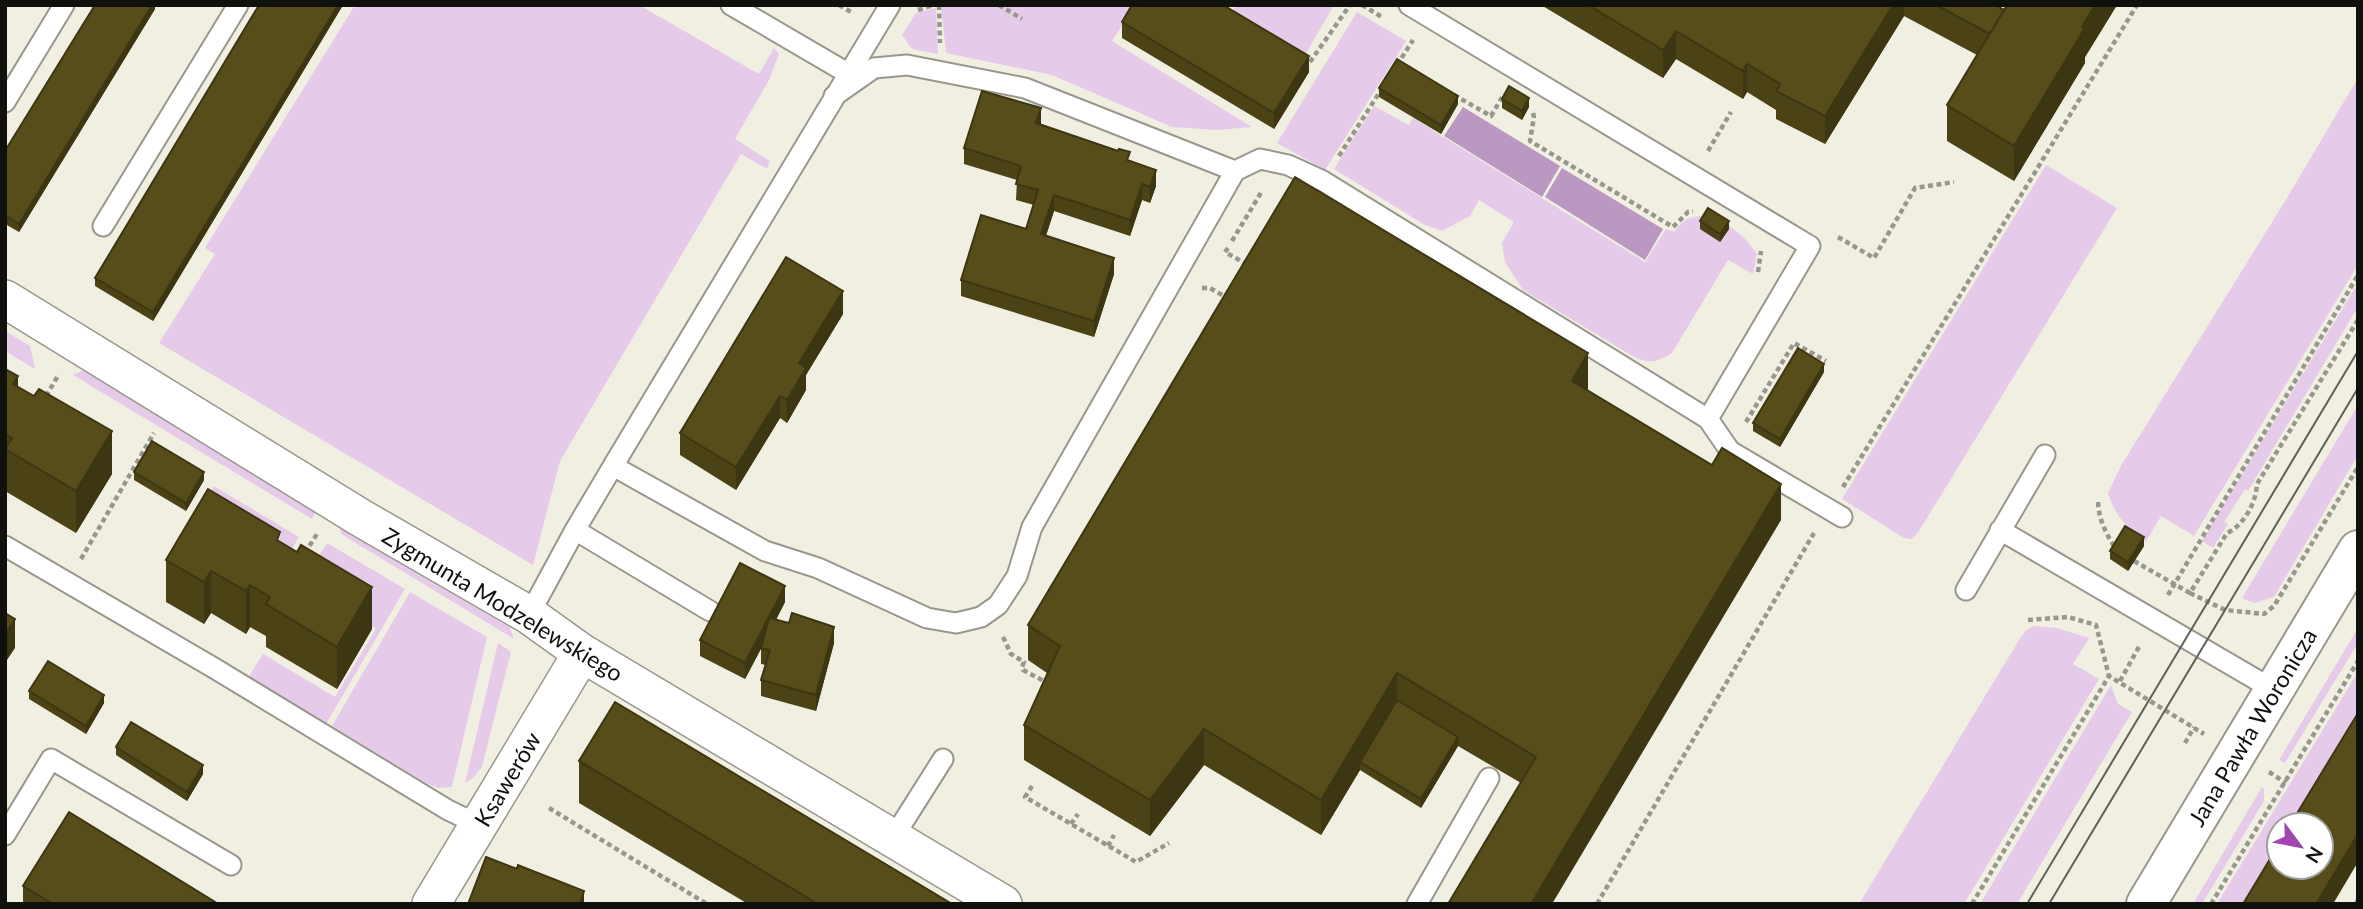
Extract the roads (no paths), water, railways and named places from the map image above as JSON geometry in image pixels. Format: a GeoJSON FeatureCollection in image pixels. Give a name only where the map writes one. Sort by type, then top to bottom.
{"type":"FeatureCollection","features":[{"type":"Feature","properties":{"kind":"street","name":"Zygmunta Modzelewskiego"},"geometry":{"type":"LineString","coordinates":[[5,299],[337,503],[529,615],[582,653],[1003,904]]}},
{"type":"Feature","properties":{"kind":"street","name":"Jana Pawła Woronicza"},"geometry":{"type":"LineString","coordinates":[[2146,904],[2358,550]]}},
{"type":"Feature","properties":{"kind":"street","name":"Ksawerów"},"geometry":{"type":"LineString","coordinates":[[431,904],[582,653]]}},
{"type":"Feature","properties":{"kind":"lane"},"geometry":{"type":"LineString","coordinates":[[5,102],[64,5]]}},
{"type":"Feature","properties":{"kind":"lane"},"geometry":{"type":"LineString","coordinates":[[103,226],[238,5]]}},
{"type":"Feature","properties":{"kind":"lane"},"geometry":{"type":"LineString","coordinates":[[731,5],[849,74]]}},
{"type":"Feature","properties":{"kind":"lane"},"geometry":{"type":"LineString","coordinates":[[529,615],[575,530],[890,5]]}},
{"type":"Feature","properties":{"kind":"lane"},"geometry":{"type":"LineString","coordinates":[[1409,5],[1810,246],[1708,419]]}},
{"type":"Feature","properties":{"kind":"lane"},"geometry":{"type":"LineString","coordinates":[[834,96],[874,68],[906,65],[1025,88],[1235,171]]}},
{"type":"Feature","properties":{"kind":"lane"},"geometry":{"type":"LineString","coordinates":[[613,466],[765,551],[818,568],[927,618],[956,623],[981,617],[998,605],[1017,576],[1032,527],[1235,171],[1260,159],[1288,165],[1323,181],[1708,419],[1730,451],[1842,517]]}},
{"type":"Feature","properties":{"kind":"lane"},"geometry":{"type":"LineString","coordinates":[[1966,590],[2045,455]]}},
{"type":"Feature","properties":{"kind":"lane"},"geometry":{"type":"LineString","coordinates":[[575,530],[710,611]]}},
{"type":"Feature","properties":{"kind":"lane"},"geometry":{"type":"LineString","coordinates":[[2000,530],[2274,690]]}},
{"type":"Feature","properties":{"kind":"lane"},"geometry":{"type":"LineString","coordinates":[[5,546],[448,810],[479,825]]}},
{"type":"Feature","properties":{"kind":"lane"},"geometry":{"type":"LineString","coordinates":[[5,835],[51,759],[232,865]]}},
{"type":"Feature","properties":{"kind":"lane"},"geometry":{"type":"LineString","coordinates":[[893,838],[943,759]]}},
{"type":"Feature","properties":{"kind":"lane"},"geometry":{"type":"LineString","coordinates":[[1417,904],[1489,778]]}},
{"type":"Feature","properties":{"kind":"tram line"},"geometry":{"type":"LineString","coordinates":[[2027,904],[2358,351]]}},
{"type":"Feature","properties":{"kind":"tram line"},"geometry":{"type":"LineString","coordinates":[[2049,904],[2358,388]]}}]}
